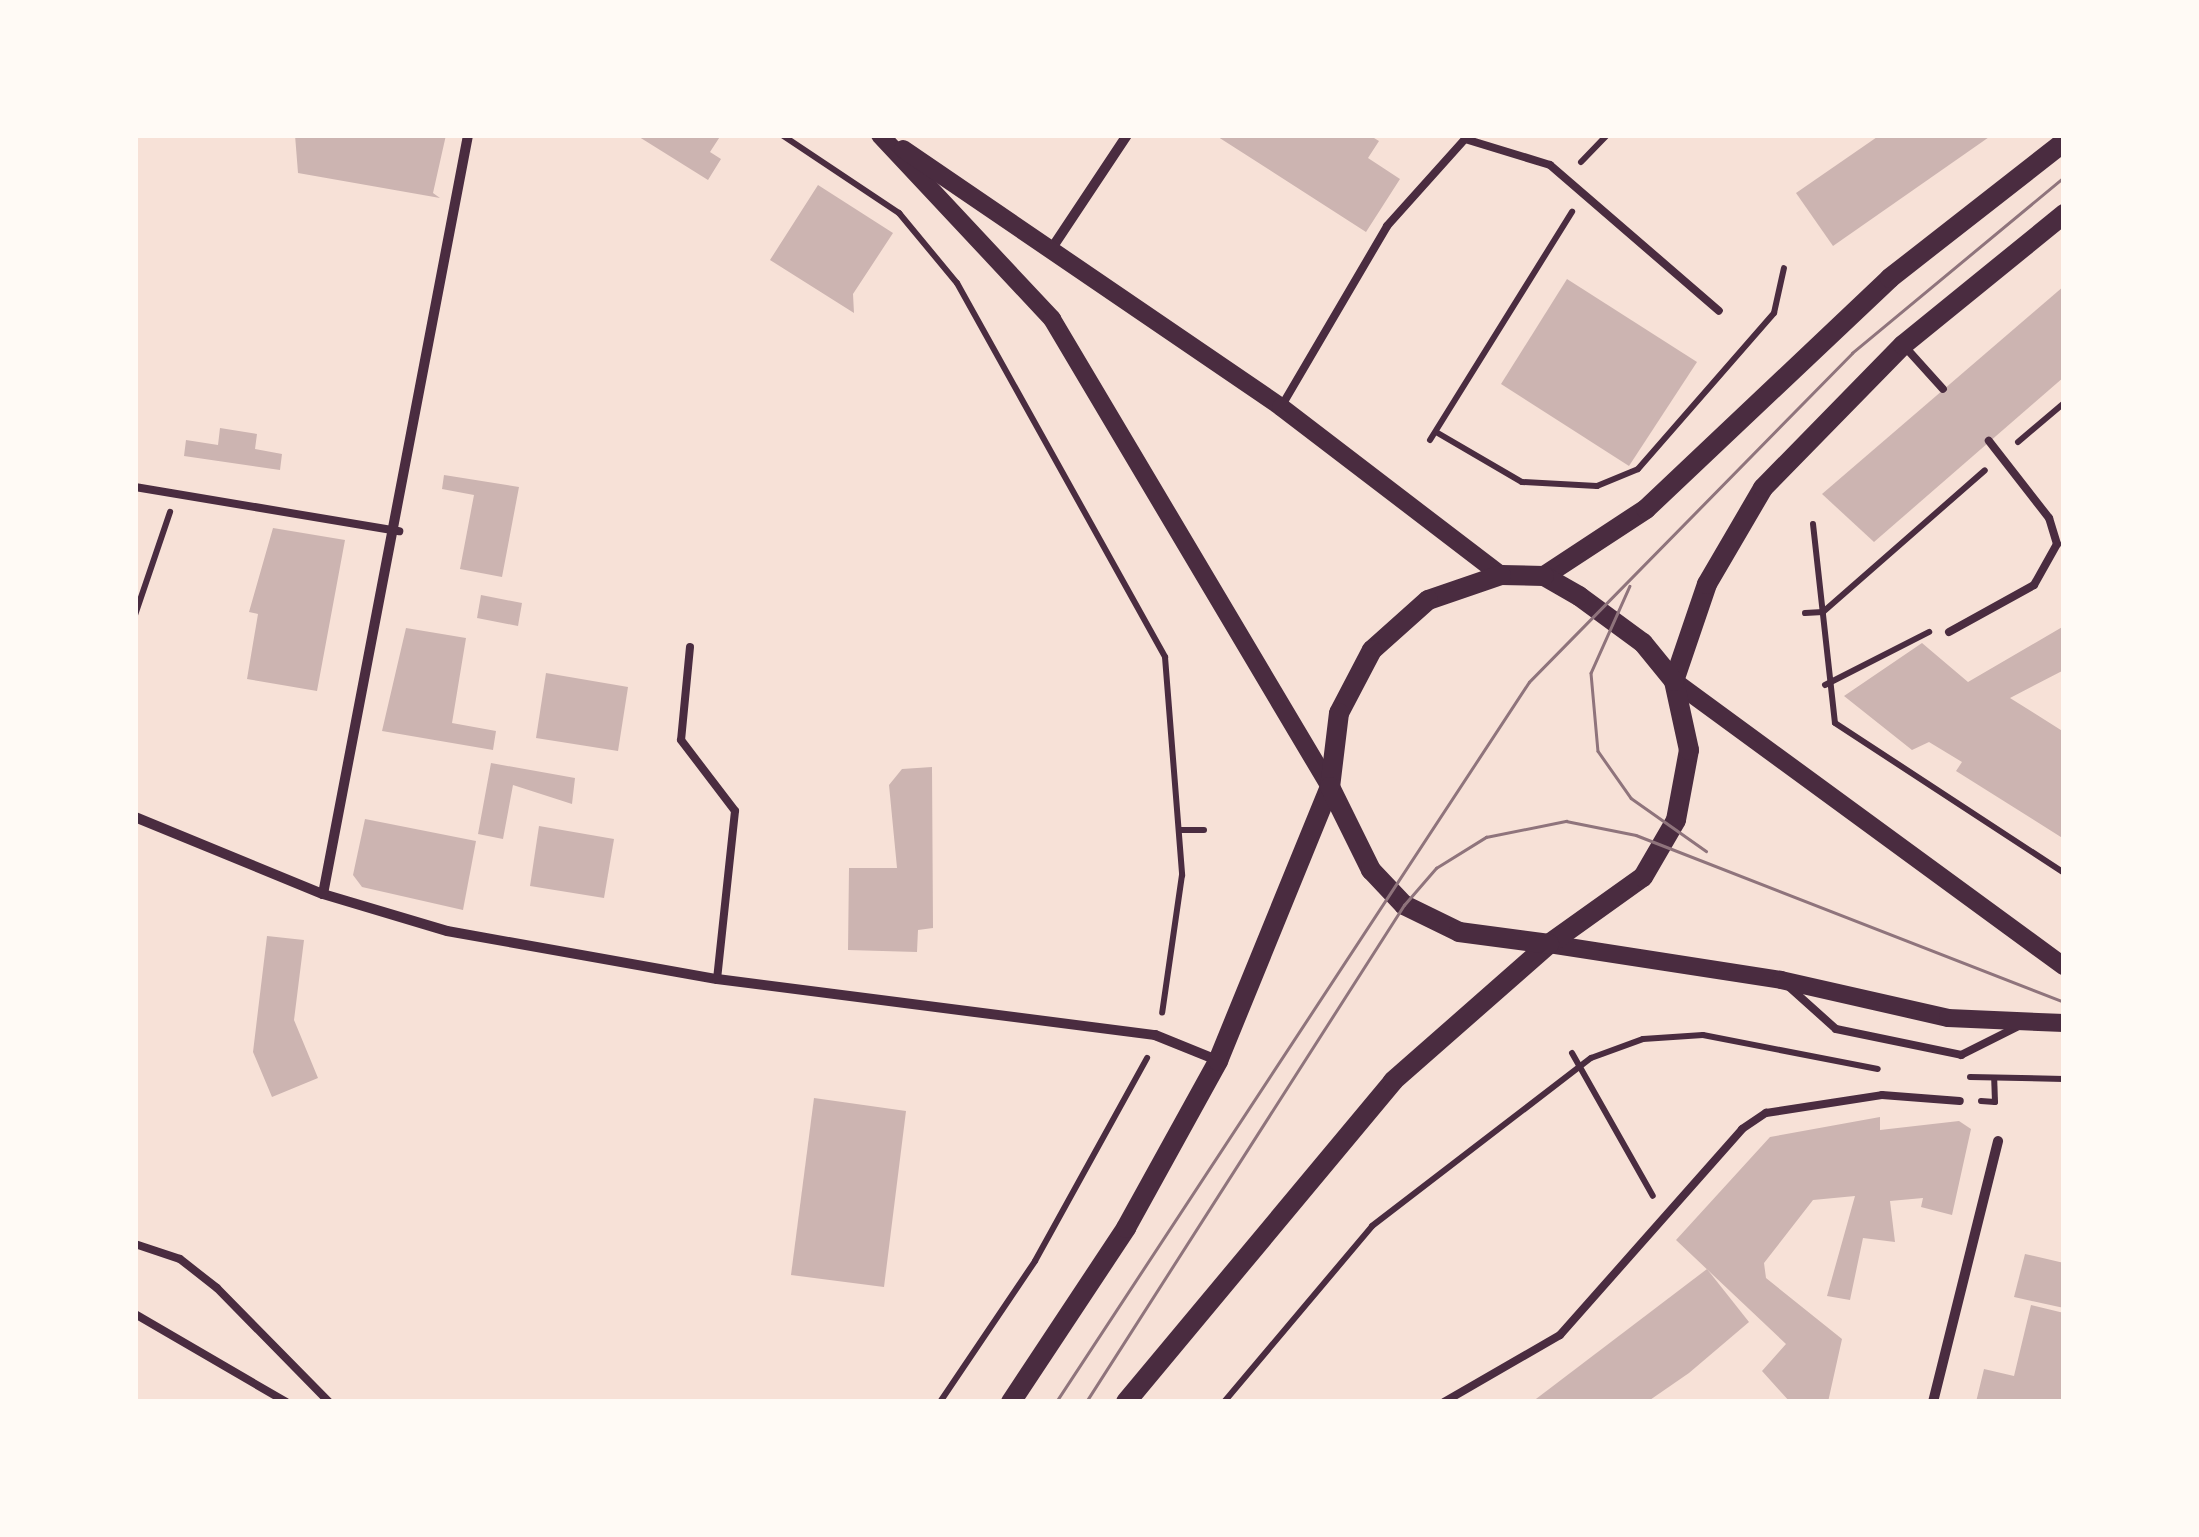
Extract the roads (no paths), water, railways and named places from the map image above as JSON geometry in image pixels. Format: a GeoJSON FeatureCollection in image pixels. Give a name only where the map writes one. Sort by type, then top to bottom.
{"type":"FeatureCollection","features":[{"type":"Feature","properties":{"kind":"main road"},"geometry":{"type":"LineString","coordinates":[[1544,576],[1646,509],[1890,278],[2064,142]]}},
{"type":"Feature","properties":{"kind":"main road"},"geometry":{"type":"LineString","coordinates":[[1674,681],[1707,584],[1746,513],[1903,345],[2064,214]]}},
{"type":"Feature","properties":{"kind":"main road"},"geometry":{"type":"LineString","coordinates":[[1012,1402],[1126,1228],[1218,1061],[1330,787],[1340,714],[1372,650],[1428,600],[1501,574],[1544,576],[1627,629],[1674,681],[1689,750],[1676,820],[1643,877],[1549,944],[1392,1081],[1126,1402]]}},
{"type":"Feature","properties":{"kind":"main road"},"geometry":{"type":"LineString","coordinates":[[1330,787],[1371,870],[1404,905],[1459,932],[1549,944]]}},
{"type":"Feature","properties":{"kind":"street"},"geometry":{"type":"LineString","coordinates":[[323,894],[399,532],[468,135]]}},
{"type":"Feature","properties":{"kind":"street"},"geometry":{"type":"LineString","coordinates":[[881,135],[1281,406],[1501,574]]}},
{"type":"Feature","properties":{"kind":"street"},"geometry":{"type":"LineString","coordinates":[[881,135],[1052,319],[1330,787]]}},
{"type":"Feature","properties":{"kind":"street"},"geometry":{"type":"LineString","coordinates":[[1052,248],[1127,135]]}},
{"type":"Feature","properties":{"kind":"street"},"geometry":{"type":"LineString","coordinates":[[1674,681],[2064,966]]}},
{"type":"Feature","properties":{"kind":"street"},"geometry":{"type":"LineString","coordinates":[[135,816],[323,894],[448,930],[717,978],[1155,1034],[1218,1061]]}},
{"type":"Feature","properties":{"kind":"street"},"geometry":{"type":"LineString","coordinates":[[1549,944],[1781,980],[2018,1027],[2064,1023]]}},
{"type":"Feature","properties":{"kind":"street"},"geometry":{"type":"LineString","coordinates":[[1933,1402],[1998,1141]]}},
{"type":"Feature","properties":{"kind":"lane"},"geometry":{"type":"LineString","coordinates":[[1281,406],[1387,226],[1464,137],[1550,165],[1719,312]]}},
{"type":"Feature","properties":{"kind":"lane"},"geometry":{"type":"LineString","coordinates":[[1903,345],[1943,390]]}},
{"type":"Feature","properties":{"kind":"lane"},"geometry":{"type":"LineString","coordinates":[[1949,632],[2034,585],[2053,556],[2052,528],[1990,440]]}},
{"type":"Feature","properties":{"kind":"lane"},"geometry":{"type":"LineString","coordinates":[[135,486],[175,498],[399,532]]}},
{"type":"Feature","properties":{"kind":"lane"},"geometry":{"type":"LineString","coordinates":[[2052,528],[2064,522]]}},
{"type":"Feature","properties":{"kind":"lane"},"geometry":{"type":"LineString","coordinates":[[690,647],[681,740],[735,811],[717,978]]}},
{"type":"Feature","properties":{"kind":"lane"},"geometry":{"type":"LineString","coordinates":[[1781,980],[1836,1029],[1960,1055],[2018,1027]]}},
{"type":"Feature","properties":{"kind":"lane"},"geometry":{"type":"LineString","coordinates":[[1444,1402],[1560,1335],[1664,1214],[1766,1113],[1882,1095],[1960,1101]]}},
{"type":"Feature","properties":{"kind":"lane"},"geometry":{"type":"LineString","coordinates":[[135,1244],[180,1259],[217,1288],[330,1402]]}},
{"type":"Feature","properties":{"kind":"lane"},"geometry":{"type":"LineString","coordinates":[[135,1314],[286,1402]]}},
{"type":"Feature","properties":{"kind":"tram line"},"geometry":{"type":"LineString","coordinates":[[1056,1402],[1529,682],[1852,353],[2064,177]]}},
{"type":"Feature","properties":{"kind":"tram line"},"geometry":{"type":"LineString","coordinates":[[1630,586],[1591,673],[1598,751],[1631,798],[1706,851]]}},
{"type":"Feature","properties":{"kind":"tram line"},"geometry":{"type":"LineString","coordinates":[[1086,1402],[1404,905],[1436,868],[1486,837],[1566,821],[1636,835],[2064,1002]]}}]}
